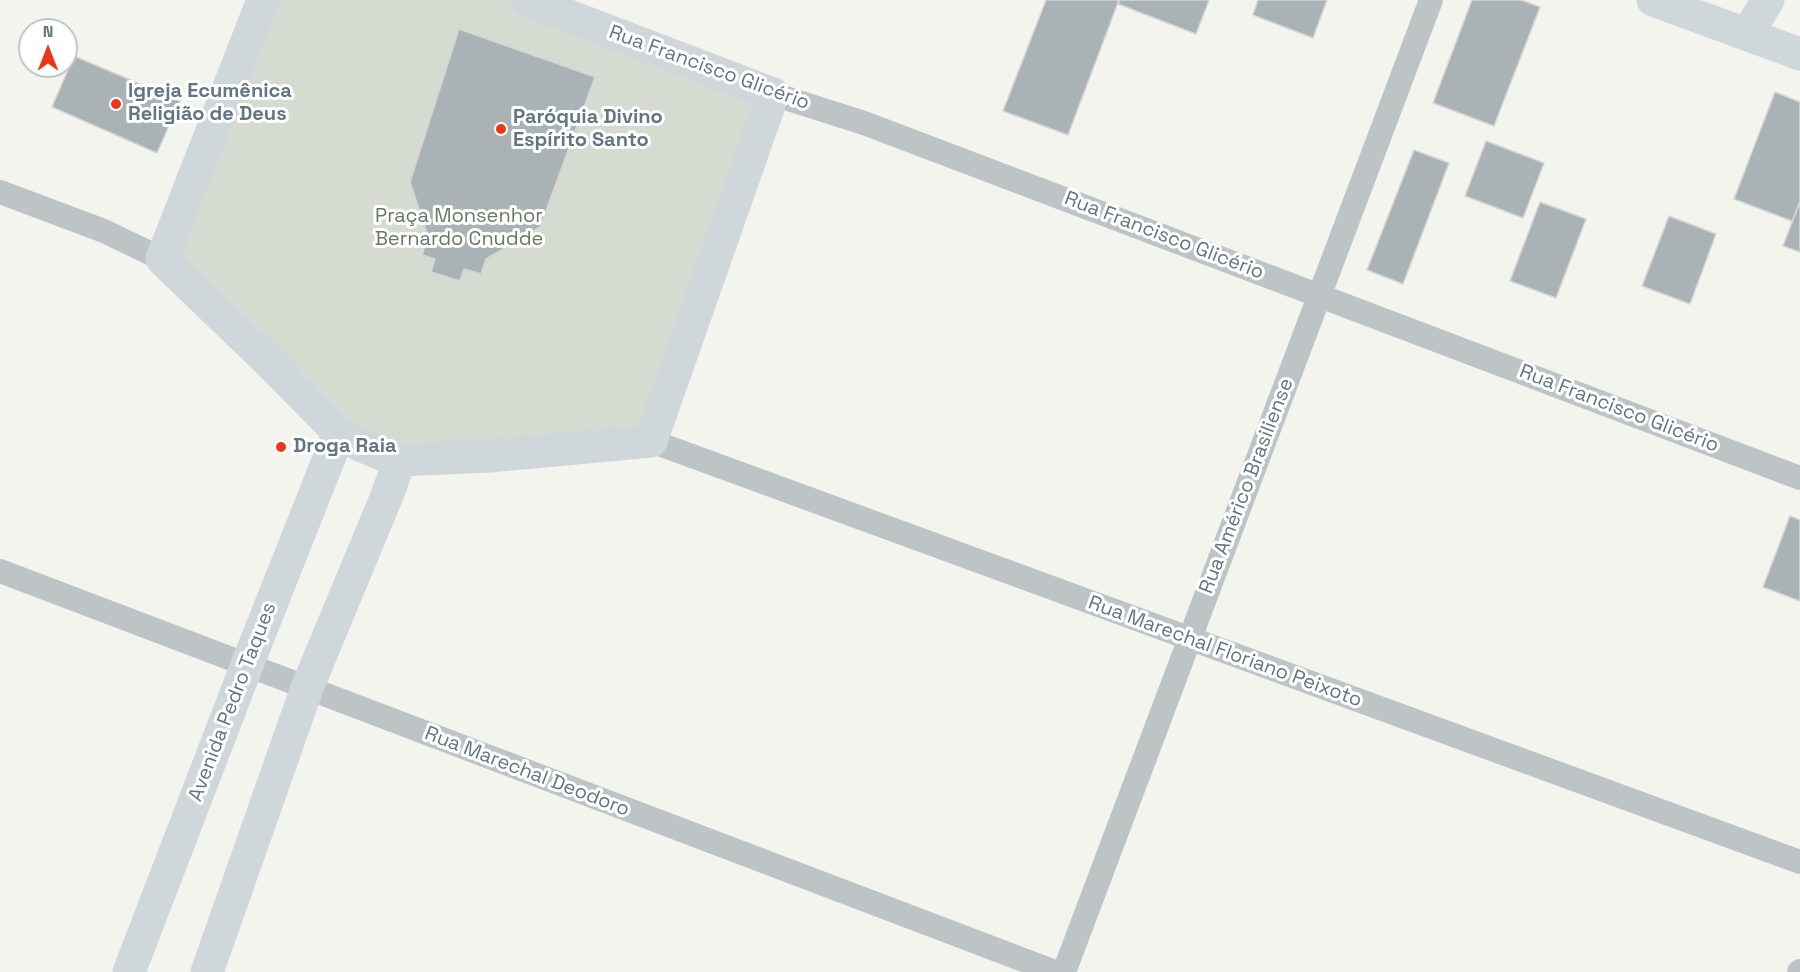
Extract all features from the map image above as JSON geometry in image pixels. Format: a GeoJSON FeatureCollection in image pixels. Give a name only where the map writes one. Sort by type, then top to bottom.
{"type":"FeatureCollection","features":[{"type":"Feature","properties":{"kind":"main road"},"geometry":{"type":"LineString","coordinates":[[263,0],[162,259],[339,433],[358,444],[400,460],[490,456],[651,441],[773,94]]}},
{"type":"Feature","properties":{"kind":"main road","name":"Rua Francisco Glicério"},"geometry":{"type":"LineString","coordinates":[[527,0],[562,6],[773,94]]}},
{"type":"Feature","properties":{"kind":"main road"},"geometry":{"type":"LineString","coordinates":[[1653,0],[1799,52]]}},
{"type":"Feature","properties":{"kind":"main road"},"geometry":{"type":"LineString","coordinates":[[1747,34],[1768,0]]}},
{"type":"Feature","properties":{"kind":"main road","name":"Avenida Pedro Taques"},"geometry":{"type":"LineString","coordinates":[[129,972],[339,433]]}},
{"type":"Feature","properties":{"kind":"main road"},"geometry":{"type":"LineString","coordinates":[[207,972],[307,688],[400,460]]}},
{"type":"Feature","properties":{"kind":"street","name":"Rua Américo Brasiliense"},"geometry":{"type":"LineString","coordinates":[[1064,972],[1431,0]]}},
{"type":"Feature","properties":{"kind":"street","name":"Rua Francisco Glicério"},"geometry":{"type":"LineString","coordinates":[[773,94],[864,123],[1800,478]]}},
{"type":"Feature","properties":{"kind":"street"},"geometry":{"type":"LineString","coordinates":[[0,192],[104,231],[162,259]]}},
{"type":"Feature","properties":{"kind":"street","name":"Rua Marechal Floriano Peixoto"},"geometry":{"type":"LineString","coordinates":[[651,441],[1800,862]]}},
{"type":"Feature","properties":{"kind":"street","name":"Rua Marechal Deodoro"},"geometry":{"type":"LineString","coordinates":[[0,571],[1055,972]]}},
{"type":"Feature","properties":{"kind":"green space","name":"Praça Monsenhor Bernardo Cnudde"},"geometry":{"type":"Polygon","coordinates":[[[263,0],[527,0],[773,94],[651,441],[386,456],[162,259],[263,0]]]}},
{"type":"Feature","properties":{"kind":"building"},"geometry":{"type":"Polygon","coordinates":[[[1046,0],[1119,0],[1068,135],[1003,111],[1046,0]]]}},
{"type":"Feature","properties":{"kind":"building"},"geometry":{"type":"Polygon","coordinates":[[[1120,0],[1209,0],[1196,34],[1118,4],[1120,0]]]}},
{"type":"Feature","properties":{"kind":"building"},"geometry":{"type":"Polygon","coordinates":[[[1258,0],[1327,0],[1313,38],[1253,15],[1258,0]]]}},
{"type":"Feature","properties":{"kind":"building"},"geometry":{"type":"Polygon","coordinates":[[[1472,0],[1521,0],[1540,7],[1494,126],[1433,103],[1472,0]]]}},
{"type":"Feature","properties":{"kind":"building","name":"Praça Monsenhor Bernardo Cnudde"},"geometry":{"type":"Polygon","coordinates":[[[459,29],[595,77],[540,227],[486,259],[481,274],[464,269],[460,281],[431,272],[435,259],[422,255],[428,236],[410,182],[459,29]]]}},
{"type":"Feature","properties":{"kind":"building","name":"Igreja Ecumênica Religião de Deus"},"geometry":{"type":"Polygon","coordinates":[[[78,58],[180,101],[157,153],[52,107],[65,78],[78,78],[78,58]]]}},
{"type":"Feature","properties":{"kind":"building"},"geometry":{"type":"Polygon","coordinates":[[[1775,92],[1800,102],[1800,201],[1792,221],[1734,199],[1775,92]]]}},
{"type":"Feature","properties":{"kind":"building"},"geometry":{"type":"Polygon","coordinates":[[[1486,141],[1544,163],[1523,218],[1465,196],[1486,141]]]}},
{"type":"Feature","properties":{"kind":"building"},"geometry":{"type":"Polygon","coordinates":[[[1414,150],[1449,163],[1403,284],[1367,270],[1414,150]]]}},
{"type":"Feature","properties":{"kind":"building"},"geometry":{"type":"Polygon","coordinates":[[[1540,202],[1586,219],[1556,298],[1510,281],[1540,202]]]}},
{"type":"Feature","properties":{"kind":"building"},"geometry":{"type":"Polygon","coordinates":[[[1800,202],[1800,252],[1783,246],[1800,202]]]}},
{"type":"Feature","properties":{"kind":"building"},"geometry":{"type":"Polygon","coordinates":[[[1669,216],[1716,234],[1690,304],[1642,286],[1669,216]]]}},
{"type":"Feature","properties":{"kind":"building"},"geometry":{"type":"Polygon","coordinates":[[[1790,516],[1800,520],[1800,601],[1763,587],[1790,516]]]}},
{"type":"Feature","properties":{"kind":"place","name":"Igreja Ecumênica Religião de Deus"},"geometry":{"type":"Point","coordinates":[116,104]}},
{"type":"Feature","properties":{"kind":"place","name":"Paróquia Divino Espírito Santo"},"geometry":{"type":"Point","coordinates":[501,129]}},
{"type":"Feature","properties":{"kind":"place","name":"Droga Raia"},"geometry":{"type":"Point","coordinates":[281,447]}}]}
